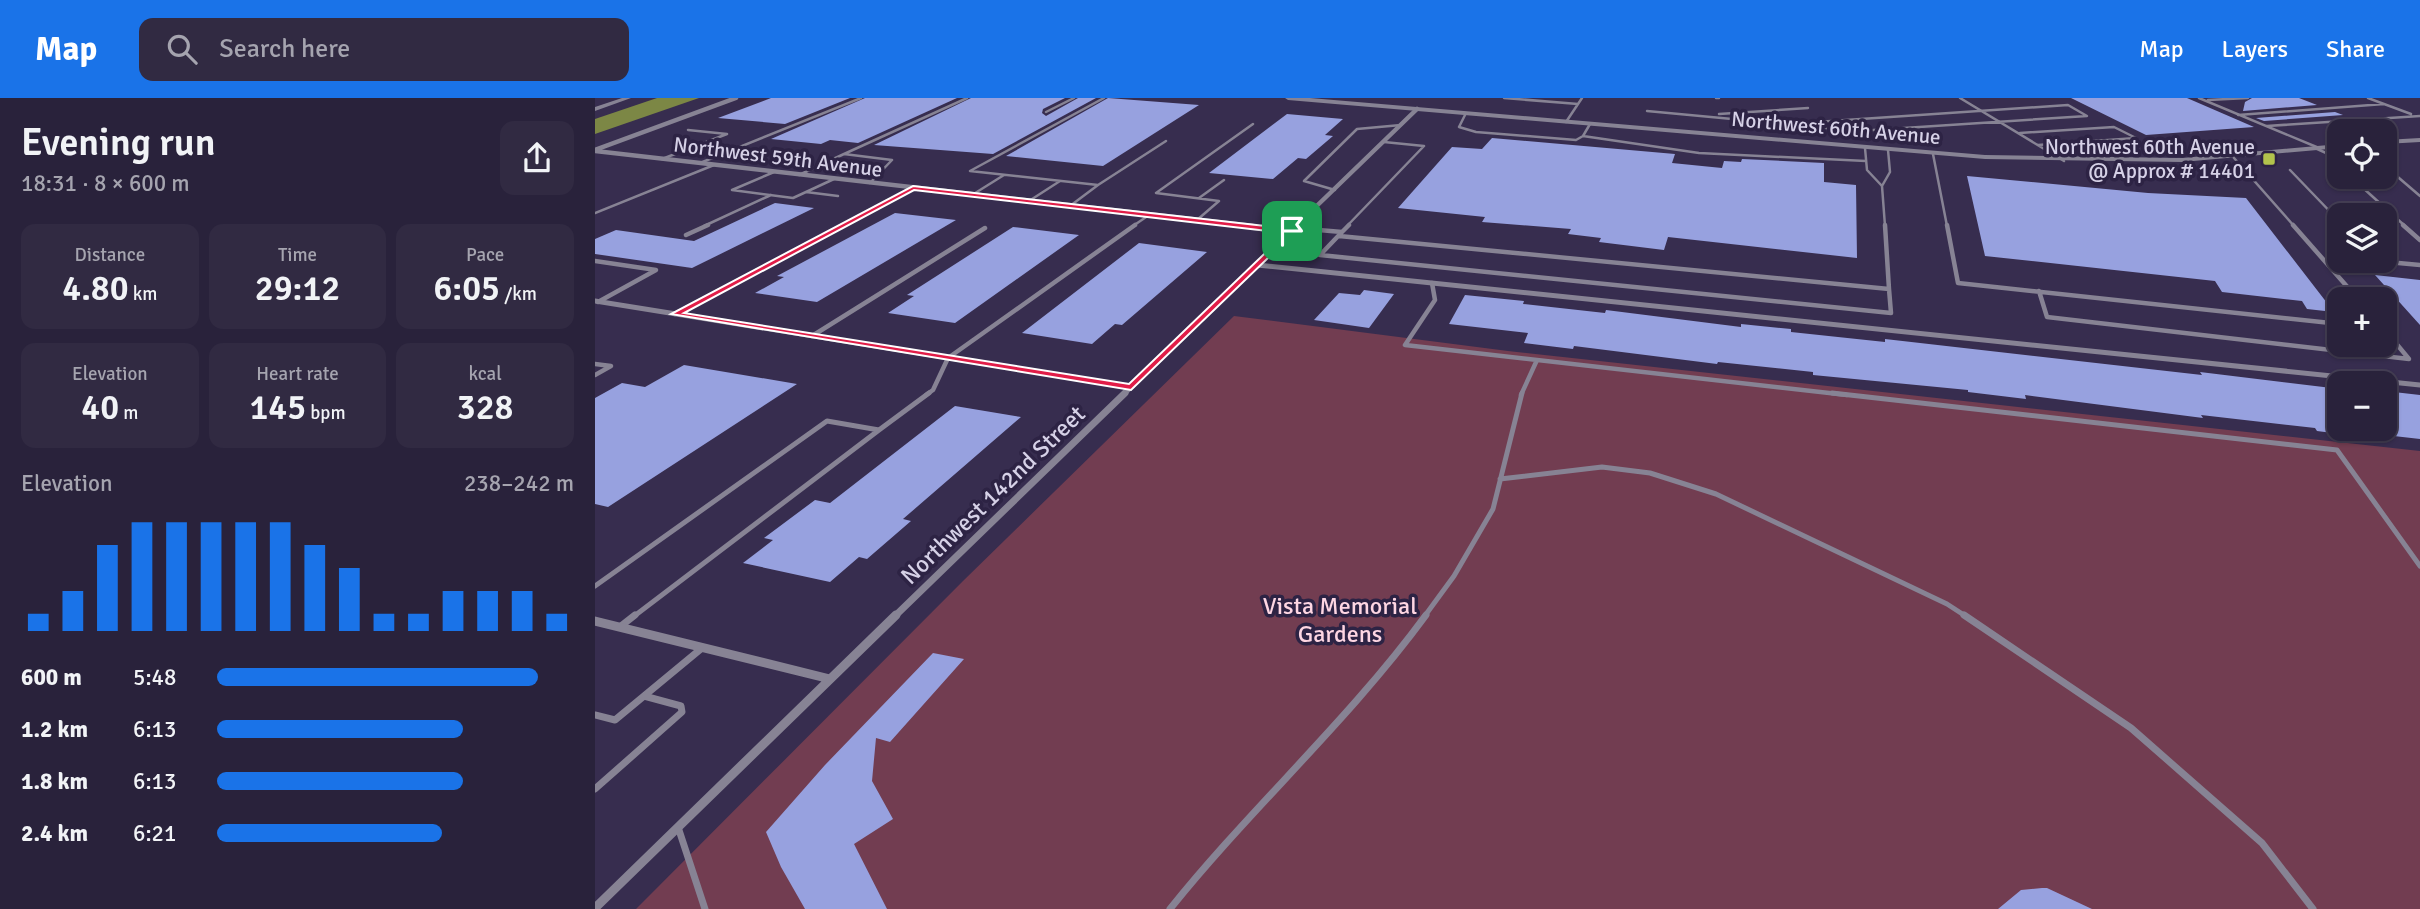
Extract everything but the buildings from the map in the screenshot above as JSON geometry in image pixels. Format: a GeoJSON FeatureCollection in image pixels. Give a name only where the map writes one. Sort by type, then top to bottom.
{"type":"FeatureCollection","features":[{"type":"Feature","properties":{"kind":"street"},"geometry":{"type":"LineString","coordinates":[[595,109],[628,98]]}},
{"type":"Feature","properties":{"kind":"street"},"geometry":{"type":"LineString","coordinates":[[595,150],[736,98]]}},
{"type":"Feature","properties":{"kind":"street","name":"Northwest 60th Avenue"},"geometry":{"type":"LineString","coordinates":[[1288,98],[1933,154],[2064,161],[2234,158],[2327,147]]}},
{"type":"Feature","properties":{"kind":"street","name":"Northwest 142nd Street"},"geometry":{"type":"LineString","coordinates":[[595,908],[1417,109]]}},
{"type":"Feature","properties":{"kind":"street"},"geometry":{"type":"LineString","coordinates":[[2397,141],[2420,140]]}},
{"type":"Feature","properties":{"kind":"street","name":"Northwest 59th Avenue"},"geometry":{"type":"LineString","coordinates":[[595,150],[1294,230]]}},
{"type":"Feature","properties":{"kind":"street"},"geometry":{"type":"LineString","coordinates":[[1257,265],[2420,385]]}},
{"type":"Feature","properties":{"kind":"street"},"geometry":{"type":"LineString","coordinates":[[597,302],[1131,387]]}},
{"type":"Feature","properties":{"kind":"street"},"geometry":{"type":"LineString","coordinates":[[595,621],[830,679]]}},
{"type":"Feature","properties":{"kind":"lane"},"geometry":{"type":"LineString","coordinates":[[700,163],[861,98]]}},
{"type":"Feature","properties":{"kind":"lane"},"geometry":{"type":"LineString","coordinates":[[799,175],[967,98]]}},
{"type":"Feature","properties":{"kind":"lane"},"geometry":{"type":"LineString","coordinates":[[1047,112],[1074,98]]}},
{"type":"Feature","properties":{"kind":"lane"},"geometry":{"type":"LineString","coordinates":[[1098,185],[970,171],[1104,98]]}},
{"type":"Feature","properties":{"kind":"lane"},"geometry":{"type":"LineString","coordinates":[[1504,98],[1578,104]]}},
{"type":"Feature","properties":{"kind":"lane"},"geometry":{"type":"LineString","coordinates":[[1566,122],[1582,98]]}},
{"type":"Feature","properties":{"kind":"lane"},"geometry":{"type":"LineString","coordinates":[[1960,98],[2064,161]]}},
{"type":"Feature","properties":{"kind":"lane"},"geometry":{"type":"LineString","coordinates":[[2199,98],[2327,153]]}},
{"type":"Feature","properties":{"kind":"lane"},"geometry":{"type":"LineString","coordinates":[[2205,101],[2248,98]]}},
{"type":"Feature","properties":{"kind":"lane"},"geometry":{"type":"LineString","coordinates":[[2368,98],[2420,117]]}},
{"type":"Feature","properties":{"kind":"lane"},"geometry":{"type":"LineString","coordinates":[[2238,115],[2384,104]]}},
{"type":"Feature","properties":{"kind":"lane"},"geometry":{"type":"LineString","coordinates":[[1647,111],[1713,115],[1787,124],[1858,131],[2087,116],[2068,105],[1787,124]]}},
{"type":"Feature","properties":{"kind":"lane"},"geometry":{"type":"LineString","coordinates":[[1713,115],[1808,108]]}},
{"type":"Feature","properties":{"kind":"lane"},"geometry":{"type":"LineString","coordinates":[[1466,113],[1459,123],[1459,127],[1464,130],[1576,140],[1583,136],[1590,124]]}},
{"type":"Feature","properties":{"kind":"lane"},"geometry":{"type":"LineString","coordinates":[[2267,126],[2399,115],[2420,117]]}},
{"type":"Feature","properties":{"kind":"lane"},"geometry":{"type":"LineString","coordinates":[[1197,220],[1219,201],[1156,193],[1253,124]]}},
{"type":"Feature","properties":{"kind":"lane"},"geometry":{"type":"LineString","coordinates":[[1335,190],[1312,185],[1304,181],[1305,176],[1357,129],[1401,125]]}},
{"type":"Feature","properties":{"kind":"lane"},"geometry":{"type":"LineString","coordinates":[[2018,133],[2114,127],[2136,138],[2036,145]]}},
{"type":"Feature","properties":{"kind":"lane"},"geometry":{"type":"LineString","coordinates":[[662,159],[727,134],[688,130]]}},
{"type":"Feature","properties":{"kind":"lane"},"geometry":{"type":"LineString","coordinates":[[1583,136],[1699,153],[1866,161]]}},
{"type":"Feature","properties":{"kind":"lane"},"geometry":{"type":"LineString","coordinates":[[1070,206],[1166,141]]}},
{"type":"Feature","properties":{"kind":"lane"},"geometry":{"type":"LineString","coordinates":[[1384,142],[1424,146],[1320,255],[1891,313],[1882,186],[1890,172],[1888,150]]}},
{"type":"Feature","properties":{"kind":"lane"},"geometry":{"type":"LineString","coordinates":[[1865,148],[1867,170],[1882,186]]}},
{"type":"Feature","properties":{"kind":"lane"},"geometry":{"type":"LineString","coordinates":[[843,154],[892,160],[870,183]]}},
{"type":"Feature","properties":{"kind":"lane"},"geometry":{"type":"LineString","coordinates":[[1933,154],[1958,283],[2327,323]]}},
{"type":"Feature","properties":{"kind":"lane"},"geometry":{"type":"LineString","coordinates":[[2234,158],[2347,287]]}},
{"type":"Feature","properties":{"kind":"lane"},"geometry":{"type":"LineString","coordinates":[[595,213],[714,165]]}},
{"type":"Feature","properties":{"kind":"lane"},"geometry":{"type":"LineString","coordinates":[[2290,170],[2327,208]]}},
{"type":"Feature","properties":{"kind":"lane"},"geometry":{"type":"LineString","coordinates":[[774,172],[732,190],[793,198],[834,179]]}},
{"type":"Feature","properties":{"kind":"lane"},"geometry":{"type":"LineString","coordinates":[[972,195],[1004,175]]}},
{"type":"Feature","properties":{"kind":"lane"},"geometry":{"type":"LineString","coordinates":[[2397,176],[2420,196]]}},
{"type":"Feature","properties":{"kind":"lane"},"geometry":{"type":"LineString","coordinates":[[1199,198],[1224,180]]}},
{"type":"Feature","properties":{"kind":"lane"},"geometry":{"type":"LineString","coordinates":[[1029,201],[1060,181]]}},
{"type":"Feature","properties":{"kind":"lane"},"geometry":{"type":"LineString","coordinates":[[675,314],[913,188]]}},
{"type":"Feature","properties":{"kind":"lane"},"geometry":{"type":"LineString","coordinates":[[2364,189],[2420,240]]}},
{"type":"Feature","properties":{"kind":"lane"},"geometry":{"type":"LineString","coordinates":[[806,192],[838,196]]}},
{"type":"Feature","properties":{"kind":"lane"},"geometry":{"type":"LineString","coordinates":[[686,235],[771,195]]}},
{"type":"Feature","properties":{"kind":"lane"},"geometry":{"type":"LineString","coordinates":[[620,627],[933,390],[948,358],[1149,215]]}},
{"type":"Feature","properties":{"kind":"lane"},"geometry":{"type":"LineString","coordinates":[[812,336],[985,228]]}},
{"type":"Feature","properties":{"kind":"lane"},"geometry":{"type":"LineString","coordinates":[[1294,230],[1889,289]]}},
{"type":"Feature","properties":{"kind":"lane"},"geometry":{"type":"LineString","coordinates":[[595,261],[656,270],[597,302]]}},
{"type":"Feature","properties":{"kind":"lane"},"geometry":{"type":"LineString","coordinates":[[2397,263],[2420,265]]}},
{"type":"Feature","properties":{"kind":"lane"},"geometry":{"type":"LineString","coordinates":[[1432,283],[1434,300],[1405,345],[2337,450],[2420,566]]}},
{"type":"Feature","properties":{"kind":"lane"},"geometry":{"type":"LineString","coordinates":[[2039,291],[2047,317],[2327,349]]}},
{"type":"Feature","properties":{"kind":"lane"},"geometry":{"type":"LineString","coordinates":[[2392,357],[2409,359],[2397,344]]}},
{"type":"Feature","properties":{"kind":"lane"},"geometry":{"type":"LineString","coordinates":[[1170,909],[1230,833],[1392,660],[1488,521],[1519,401],[1537,360]]}},
{"type":"Feature","properties":{"kind":"lane"},"geometry":{"type":"LineString","coordinates":[[595,364],[611,366],[595,375]]}},
{"type":"Feature","properties":{"kind":"lane"},"geometry":{"type":"LineString","coordinates":[[595,586],[827,421],[879,430]]}},
{"type":"Feature","properties":{"kind":"lane"},"geometry":{"type":"LineString","coordinates":[[1500,480],[1602,467],[1650,473],[1716,494],[1947,604],[2036,661],[2131,728],[2262,843],[2313,909]]}},
{"type":"Feature","properties":{"kind":"lane"},"geometry":{"type":"LineString","coordinates":[[595,715],[615,720],[703,648]]}},
{"type":"Feature","properties":{"kind":"lane"},"geometry":{"type":"LineString","coordinates":[[595,789],[683,712],[681,706],[644,696]]}},
{"type":"Feature","properties":{"kind":"lane"},"geometry":{"type":"LineString","coordinates":[[678,828],[705,909]]}},
{"type":"Feature","properties":{"kind":"green space","name":"Vista Memorial Gardens"},"geometry":{"type":"Polygon","coordinates":[[[1234,316],[1508,351],[2420,451],[2420,909],[636,909],[963,581],[1234,316]]]}},
{"type":"Feature","properties":{"kind":"shaded area"},"geometry":{"type":"Polygon","coordinates":[[[657,98],[699,98],[595,134],[595,119],[657,98]]]}},
{"type":"Feature","properties":{"kind":"place","name":"Northwest 60th Avenue @ Approx # 14401"},"geometry":{"type":"Point","coordinates":[2269,159]}},
{"type":"Feature","properties":{"kind":"route"},"geometry":{"type":"LineString","coordinates":[[913,188],[1292,231],[1131,387],[675,314],[913,188]]}}]}
